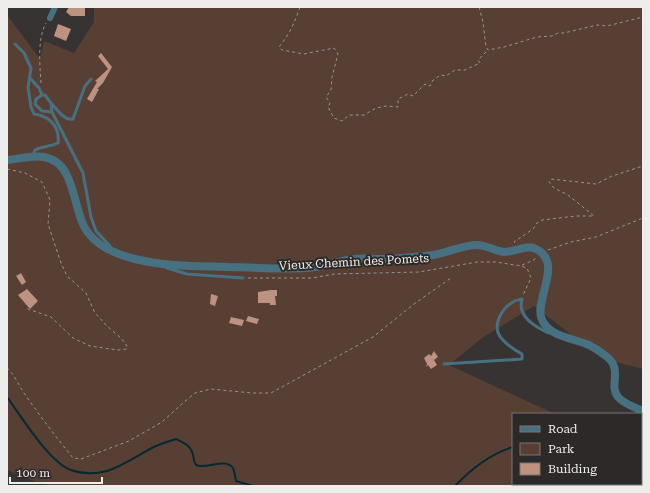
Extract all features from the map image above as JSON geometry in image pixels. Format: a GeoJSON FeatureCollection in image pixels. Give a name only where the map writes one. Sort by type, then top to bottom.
{"type":"FeatureCollection","features":[{"type":"Feature","properties":{"kind":"street"},"geometry":{"type":"LineString","coordinates":[[50,18],[55,7]]}},
{"type":"Feature","properties":{"kind":"street"},"geometry":{"type":"LineString","coordinates":[[7,160],[33,156],[50,159],[56,162],[69,179],[79,214],[85,228],[96,241],[116,253],[150,262],[182,266],[296,269],[320,267],[352,259],[405,258],[432,255],[475,245],[482,245],[502,252],[530,247],[541,252],[547,260],[549,271],[541,304],[542,318],[548,328],[571,340],[588,346],[610,359],[615,369],[615,390],[617,396],[627,404],[642,411]]}},
{"type":"Feature","properties":{"kind":"lane"},"geometry":{"type":"LineString","coordinates":[[15,44],[24,53],[31,68],[28,87],[31,107],[34,114],[42,115],[51,120],[59,136],[58,143],[53,146],[42,146],[35,150],[33,156]]}},
{"type":"Feature","properties":{"kind":"lane"},"geometry":{"type":"LineString","coordinates":[[30,78],[64,117],[70,120],[73,119],[85,86],[91,79]]}},
{"type":"Feature","properties":{"kind":"lane"},"geometry":{"type":"LineString","coordinates":[[44,95],[36,100],[35,104],[42,111],[52,112]]}},
{"type":"Feature","properties":{"kind":"lane"},"geometry":{"type":"LineString","coordinates":[[51,103],[52,112],[82,173],[91,218],[96,231],[116,253]]}},
{"type":"Feature","properties":{"kind":"lane"},"geometry":{"type":"LineString","coordinates":[[150,262],[187,274],[244,278]]}},
{"type":"Feature","properties":{"kind":"lane"},"geometry":{"type":"LineString","coordinates":[[444,364],[522,360],[522,354],[501,338],[497,323],[502,313],[513,301],[522,299],[522,308],[527,319],[537,328],[571,340]]}},
{"type":"Feature","properties":{"kind":"path"},"geometry":{"type":"LineString","coordinates":[[300,7],[288,36],[279,47],[282,50],[304,54],[334,48],[338,54],[330,90],[326,97],[330,103],[328,106],[330,112],[334,118],[342,121],[349,116],[364,115],[376,108],[386,106],[398,107],[398,99],[408,94],[413,96],[425,84],[430,86],[433,80],[441,76],[446,76],[455,70],[465,70],[480,63],[478,60],[488,50],[504,47],[537,37],[552,36],[558,33],[564,33],[597,25],[607,26],[643,17]]}},
{"type":"Feature","properties":{"kind":"path"},"geometry":{"type":"LineString","coordinates":[[479,7],[483,22],[486,47],[488,50]]}},
{"type":"Feature","properties":{"kind":"path"},"geometry":{"type":"LineString","coordinates":[[44,95],[39,62],[45,26],[50,18]]}},
{"type":"Feature","properties":{"kind":"path"},"geometry":{"type":"LineString","coordinates":[[519,243],[514,242],[533,229],[537,223],[542,220],[576,216],[594,216],[568,195],[554,188],[549,182],[551,180],[596,184],[612,176],[643,166]]}},
{"type":"Feature","properties":{"kind":"path"},"geometry":{"type":"LineString","coordinates":[[7,169],[25,173],[42,182],[50,200],[48,224],[67,276],[86,293],[95,312],[107,326],[121,338],[127,346],[127,349],[118,350],[90,346],[73,338],[51,316],[25,308]]}},
{"type":"Feature","properties":{"kind":"path"},"geometry":{"type":"LineString","coordinates":[[521,266],[534,260],[541,252],[596,237],[643,218]]}},
{"type":"Feature","properties":{"kind":"path","name":"Vieux Chemin des Pomets"},"geometry":{"type":"LineString","coordinates":[[244,278],[312,278],[334,274],[419,272],[477,262],[496,262],[521,266]]}},
{"type":"Feature","properties":{"kind":"path"},"geometry":{"type":"LineString","coordinates":[[521,266],[527,268],[531,278],[522,299]]}},
{"type":"Feature","properties":{"kind":"path"},"geometry":{"type":"LineString","coordinates":[[7,368],[45,423],[73,458],[81,459],[130,441],[162,422],[195,393],[210,389],[252,393],[271,393],[373,337],[414,304],[451,278]]}},
{"type":"Feature","properties":{"kind":"green space"},"geometry":{"type":"Polygon","coordinates":[[[643,7],[643,369],[601,358],[534,306],[482,338],[449,365],[553,413],[512,413],[512,485],[642,485],[642,462],[643,486],[53,486],[36,482],[7,470],[7,15],[40,59],[44,41],[74,53],[94,22],[94,8],[643,7]]]}},
{"type":"Feature","properties":{"kind":"building"},"geometry":{"type":"Polygon","coordinates":[[[69,7],[85,7],[85,16],[71,16],[66,12],[69,7]]]}},
{"type":"Feature","properties":{"kind":"building"},"geometry":{"type":"Polygon","coordinates":[[[58,24],[71,29],[66,41],[54,36],[58,24]]]}},
{"type":"Feature","properties":{"kind":"building"},"geometry":{"type":"Polygon","coordinates":[[[101,53],[112,67],[103,83],[97,89],[99,89],[92,102],[87,99],[97,82],[95,81],[108,69],[98,56],[101,53]]]}},
{"type":"Feature","properties":{"kind":"building"},"geometry":{"type":"Polygon","coordinates":[[[21,273],[26,282],[22,285],[16,276],[21,273]]]}},
{"type":"Feature","properties":{"kind":"building"},"geometry":{"type":"Polygon","coordinates":[[[27,289],[38,301],[30,309],[18,295],[27,289]]]}},
{"type":"Feature","properties":{"kind":"building"},"geometry":{"type":"Polygon","coordinates":[[[277,290],[277,296],[275,296],[276,305],[270,305],[270,303],[258,303],[258,292],[277,290]]]}},
{"type":"Feature","properties":{"kind":"building"},"geometry":{"type":"Polygon","coordinates":[[[211,294],[218,296],[215,306],[210,304],[211,294]]]}},
{"type":"Feature","properties":{"kind":"building"},"geometry":{"type":"Polygon","coordinates":[[[248,316],[259,319],[257,324],[246,321],[248,316]]]}},
{"type":"Feature","properties":{"kind":"building"},"geometry":{"type":"Polygon","coordinates":[[[231,317],[244,320],[242,326],[229,323],[231,317]]]}},
{"type":"Feature","properties":{"kind":"building"},"geometry":{"type":"Polygon","coordinates":[[[434,351],[438,357],[434,360],[437,365],[431,369],[428,365],[426,367],[427,364],[424,358],[429,354],[431,356],[434,351]]]}},
{"type":"Feature","properties":{"kind":"waterway"},"geometry":{"type":"LineString","coordinates":[[7,397],[36,438],[54,458],[71,470],[89,473],[107,471],[120,466],[156,446],[176,439],[190,447],[196,465],[230,465],[234,470],[236,481],[253,486]]}},
{"type":"Feature","properties":{"kind":"waterway"},"geometry":{"type":"LineString","coordinates":[[455,486],[482,462],[512,447]]}}]}
